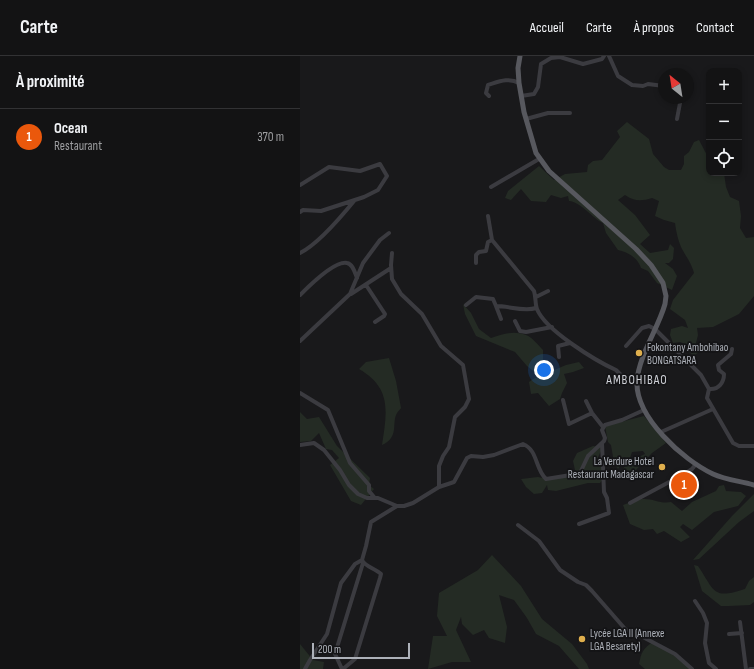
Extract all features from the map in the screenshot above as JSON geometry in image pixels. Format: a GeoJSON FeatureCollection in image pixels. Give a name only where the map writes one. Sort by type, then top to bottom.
{"type":"FeatureCollection","features":[{"type":"Feature","properties":{"kind":"main road"},"geometry":{"type":"LineString","coordinates":[[520,56],[518,68],[521,96],[533,144],[539,159],[549,171],[636,249],[656,271],[663,284],[666,296],[663,312],[642,362],[637,382],[644,410],[670,442],[696,464],[720,477],[753,484]]}},
{"type":"Feature","properties":{"kind":"street"},"geometry":{"type":"LineString","coordinates":[[521,96],[534,94],[538,87],[541,64],[551,58],[560,57],[583,64],[602,59],[604,56]]}},
{"type":"Feature","properties":{"kind":"street"},"geometry":{"type":"LineString","coordinates":[[609,56],[618,76],[632,85],[658,85]]}},
{"type":"Feature","properties":{"kind":"street"},"geometry":{"type":"LineString","coordinates":[[489,96],[486,93],[488,85],[503,80],[514,80],[519,83]]}},
{"type":"Feature","properties":{"kind":"street"},"geometry":{"type":"LineString","coordinates":[[677,119],[680,104]]}},
{"type":"Feature","properties":{"kind":"street"},"geometry":{"type":"LineString","coordinates":[[526,118],[548,113],[570,113]]}},
{"type":"Feature","properties":{"kind":"street"},"geometry":{"type":"LineString","coordinates":[[492,187],[539,159]]}},
{"type":"Feature","properties":{"kind":"street"},"geometry":{"type":"LineString","coordinates":[[300,185],[329,167],[360,171],[380,164],[387,176],[378,190],[364,197],[321,211],[303,210],[300,212]]}},
{"type":"Feature","properties":{"kind":"street"},"geometry":{"type":"LineString","coordinates":[[300,253],[307,250],[340,218],[355,200]]}},
{"type":"Feature","properties":{"kind":"street"},"geometry":{"type":"LineString","coordinates":[[488,216],[492,240],[534,291],[536,297],[536,308],[552,328],[570,343],[616,370],[621,375],[637,382]]}},
{"type":"Feature","properties":{"kind":"street"},"geometry":{"type":"LineString","coordinates":[[350,294],[363,263],[380,240],[389,233]]}},
{"type":"Feature","properties":{"kind":"street"},"geometry":{"type":"LineString","coordinates":[[476,263],[476,255],[480,252],[486,251],[488,242],[492,240]]}},
{"type":"Feature","properties":{"kind":"street"},"geometry":{"type":"LineString","coordinates":[[392,253],[392,279],[401,294],[422,314],[441,346],[463,365],[469,399],[465,407],[455,417],[449,447],[439,466],[439,487]]}},
{"type":"Feature","properties":{"kind":"street"},"geometry":{"type":"LineString","coordinates":[[300,295],[329,269],[342,263],[351,264],[357,279]]}},
{"type":"Feature","properties":{"kind":"street"},"geometry":{"type":"LineString","coordinates":[[300,341],[350,294],[391,268]]}},
{"type":"Feature","properties":{"kind":"street"},"geometry":{"type":"LineString","coordinates":[[366,285],[385,314],[374,322]]}},
{"type":"Feature","properties":{"kind":"street"},"geometry":{"type":"LineString","coordinates":[[536,297],[548,291]]}},
{"type":"Feature","properties":{"kind":"street"},"geometry":{"type":"LineString","coordinates":[[466,305],[476,297],[494,300],[501,319]]}},
{"type":"Feature","properties":{"kind":"street"},"geometry":{"type":"LineString","coordinates":[[496,306],[508,306],[529,310],[536,308]]}},
{"type":"Feature","properties":{"kind":"street"},"geometry":{"type":"LineString","coordinates":[[515,321],[520,332],[552,328]]}},
{"type":"Feature","properties":{"kind":"street"},"geometry":{"type":"LineString","coordinates":[[626,346],[642,328],[649,326],[655,329],[701,375],[709,389],[707,398],[733,443],[739,446],[754,446]]}},
{"type":"Feature","properties":{"kind":"street"},"geometry":{"type":"LineString","coordinates":[[559,357],[558,346],[570,343]]}},
{"type":"Feature","properties":{"kind":"street"},"geometry":{"type":"LineString","coordinates":[[709,389],[714,390],[724,380],[724,374],[718,370],[718,365],[731,354],[732,349]]}},
{"type":"Feature","properties":{"kind":"street"},"geometry":{"type":"LineString","coordinates":[[300,393],[328,410],[350,463],[365,479],[369,485],[368,491],[374,497]]}},
{"type":"Feature","properties":{"kind":"street"},"geometry":{"type":"LineString","coordinates":[[563,400],[569,424],[592,413]]}},
{"type":"Feature","properties":{"kind":"street"},"geometry":{"type":"LineString","coordinates":[[306,669],[310,660],[327,634],[341,584],[355,564],[363,562],[381,574],[356,659],[343,669],[336,654],[363,562],[371,522],[397,506],[413,504],[439,487],[454,482],[467,458],[471,456],[484,457],[494,455],[524,444],[529,446],[532,450],[543,476],[546,479],[578,474],[582,471],[588,456],[602,443],[605,438],[602,430],[603,427],[592,413],[586,401]]}},
{"type":"Feature","properties":{"kind":"street"},"geometry":{"type":"LineString","coordinates":[[661,432],[713,409]]}},
{"type":"Feature","properties":{"kind":"street"},"geometry":{"type":"LineString","coordinates":[[603,427],[644,410]]}},
{"type":"Feature","properties":{"kind":"street"},"geometry":{"type":"LineString","coordinates":[[300,445],[314,443],[324,450],[340,470],[349,485],[358,494],[367,498],[374,497],[388,501],[397,506]]}},
{"type":"Feature","properties":{"kind":"street"},"geometry":{"type":"LineString","coordinates":[[579,524],[609,513],[607,498],[604,492],[602,443]]}},
{"type":"Feature","properties":{"kind":"street"},"geometry":{"type":"LineString","coordinates":[[630,504],[686,473],[696,464]]}},
{"type":"Feature","properties":{"kind":"street"},"geometry":{"type":"LineString","coordinates":[[518,525],[539,541],[560,570],[578,582],[586,585],[626,630],[641,636],[675,654],[692,669]]}},
{"type":"Feature","properties":{"kind":"street"},"geometry":{"type":"LineString","coordinates":[[695,601],[703,613],[707,623],[705,643],[709,664],[716,669]]}},
{"type":"Feature","properties":{"kind":"street"},"geometry":{"type":"LineString","coordinates":[[740,622],[746,669]]}},
{"type":"Feature","properties":{"kind":"street"},"geometry":{"type":"LineString","coordinates":[[729,634],[742,633]]}},
{"type":"Feature","properties":{"kind":"shaded area"},"geometry":{"type":"Polygon","coordinates":[[[627,122],[649,139],[653,154],[664,167],[669,170],[681,170],[684,164],[684,156],[689,152],[694,142],[699,140],[706,153],[706,176],[724,176],[726,187],[730,197],[739,201],[741,216],[740,228],[746,238],[754,237],[754,296],[739,314],[713,327],[697,328],[698,335],[696,343],[701,350],[694,356],[689,352],[687,345],[680,342],[673,343],[670,335],[671,329],[682,326],[688,328],[685,320],[670,309],[673,300],[694,273],[680,244],[675,223],[655,216],[659,201],[652,198],[635,200],[625,195],[618,200],[635,215],[650,235],[640,244],[650,253],[668,250],[670,244],[674,248],[673,259],[669,263],[665,263],[673,269],[677,276],[672,290],[657,283],[648,271],[641,268],[638,261],[632,256],[618,250],[606,233],[603,223],[578,204],[569,201],[568,196],[561,198],[551,195],[546,202],[531,201],[521,189],[511,200],[505,198],[508,191],[539,166],[554,180],[565,174],[587,172],[588,165],[593,161],[602,160],[620,137],[617,131],[627,122]]]}},
{"type":"Feature","properties":{"kind":"shaded area"},"geometry":{"type":"Polygon","coordinates":[[[463,304],[471,313],[479,329],[491,338],[504,334],[517,333],[526,335],[535,341],[543,350],[543,361],[547,372],[537,374],[527,366],[515,352],[476,336],[465,314],[463,304]]]}},
{"type":"Feature","properties":{"kind":"shaded area"},"geometry":{"type":"Polygon","coordinates":[[[389,358],[396,381],[401,408],[395,417],[394,430],[391,438],[388,442],[382,445],[386,411],[385,402],[377,384],[370,376],[359,369],[366,362],[389,358]]]}},
{"type":"Feature","properties":{"kind":"shaded area"},"geometry":{"type":"Polygon","coordinates":[[[579,362],[584,368],[564,374],[567,383],[560,399],[549,406],[538,393],[531,394],[529,382],[533,379],[566,365],[579,362]]]}},
{"type":"Feature","properties":{"kind":"shaded area"},"geometry":{"type":"Polygon","coordinates":[[[300,412],[307,419],[319,417],[337,446],[370,478],[369,485],[374,489],[361,505],[351,501],[330,465],[339,458],[332,450],[326,449],[319,433],[311,441],[300,442],[300,412]]]}},
{"type":"Feature","properties":{"kind":"shaded area"},"geometry":{"type":"Polygon","coordinates":[[[644,416],[666,443],[652,453],[635,471],[624,474],[622,471],[628,460],[645,454],[643,451],[632,452],[630,458],[625,458],[618,469],[614,463],[611,445],[608,442],[605,426],[644,416]]]}},
{"type":"Feature","properties":{"kind":"shaded area"},"geometry":{"type":"Polygon","coordinates":[[[593,446],[603,447],[597,461],[597,463],[602,467],[605,477],[600,483],[588,483],[556,491],[548,490],[547,485],[542,493],[534,494],[526,487],[521,479],[538,477],[547,479],[580,474],[575,470],[573,461],[577,453],[593,446]]]}},
{"type":"Feature","properties":{"kind":"shaded area"},"geometry":{"type":"Polygon","coordinates":[[[724,485],[726,491],[741,492],[746,496],[738,506],[714,512],[692,530],[683,524],[680,527],[690,537],[681,542],[664,531],[657,534],[653,529],[644,530],[630,524],[623,505],[637,500],[646,499],[671,502],[682,511],[692,502],[716,491],[719,486],[724,485]]]}},
{"type":"Feature","properties":{"kind":"shaded area"},"geometry":{"type":"Polygon","coordinates":[[[754,494],[754,511],[739,522],[699,559],[693,560],[732,516],[754,494]]]}},
{"type":"Feature","properties":{"kind":"shaded area"},"geometry":{"type":"Polygon","coordinates":[[[492,555],[521,586],[542,619],[572,644],[589,669],[579,669],[559,646],[536,634],[514,600],[499,595],[507,627],[505,643],[489,638],[484,630],[473,635],[462,624],[461,617],[456,630],[471,662],[452,662],[428,669],[433,636],[447,636],[437,616],[439,593],[478,570],[492,555]]]}},
{"type":"Feature","properties":{"kind":"shaded area"},"geometry":{"type":"Polygon","coordinates":[[[694,565],[698,566],[712,587],[720,593],[726,594],[745,589],[749,581],[754,577],[754,602],[750,605],[721,606],[702,591],[694,565]]]}},
{"type":"Feature","properties":{"kind":"shaded area"},"geometry":{"type":"Polygon","coordinates":[[[653,642],[693,669],[645,669],[639,664],[641,657],[647,646],[653,642]]]}},
{"type":"Feature","properties":{"kind":"shaded area"},"geometry":{"type":"Polygon","coordinates":[[[300,644],[313,660],[324,662],[323,669],[300,669],[300,644]]]}},
{"type":"Feature","properties":{"kind":"place","name":"Fokontany Ambohibao BONGATSARA"},"geometry":{"type":"Point","coordinates":[639,353]}},
{"type":"Feature","properties":{"kind":"place","name":"La Verdure Hotel Restaurant Madagascar"},"geometry":{"type":"Point","coordinates":[662,467]}},
{"type":"Feature","properties":{"kind":"place","name":"Ocean"},"geometry":{"type":"Point","coordinates":[684,485]}},
{"type":"Feature","properties":{"kind":"place","name":"Lycée LGA II (Annexe LGA Besarety)"},"geometry":{"type":"Point","coordinates":[582,639]}},
{"type":"Feature","properties":{"kind":"district","name":"AMBOHIBAO"},"geometry":{"type":"Point","coordinates":[637,379]}}]}
